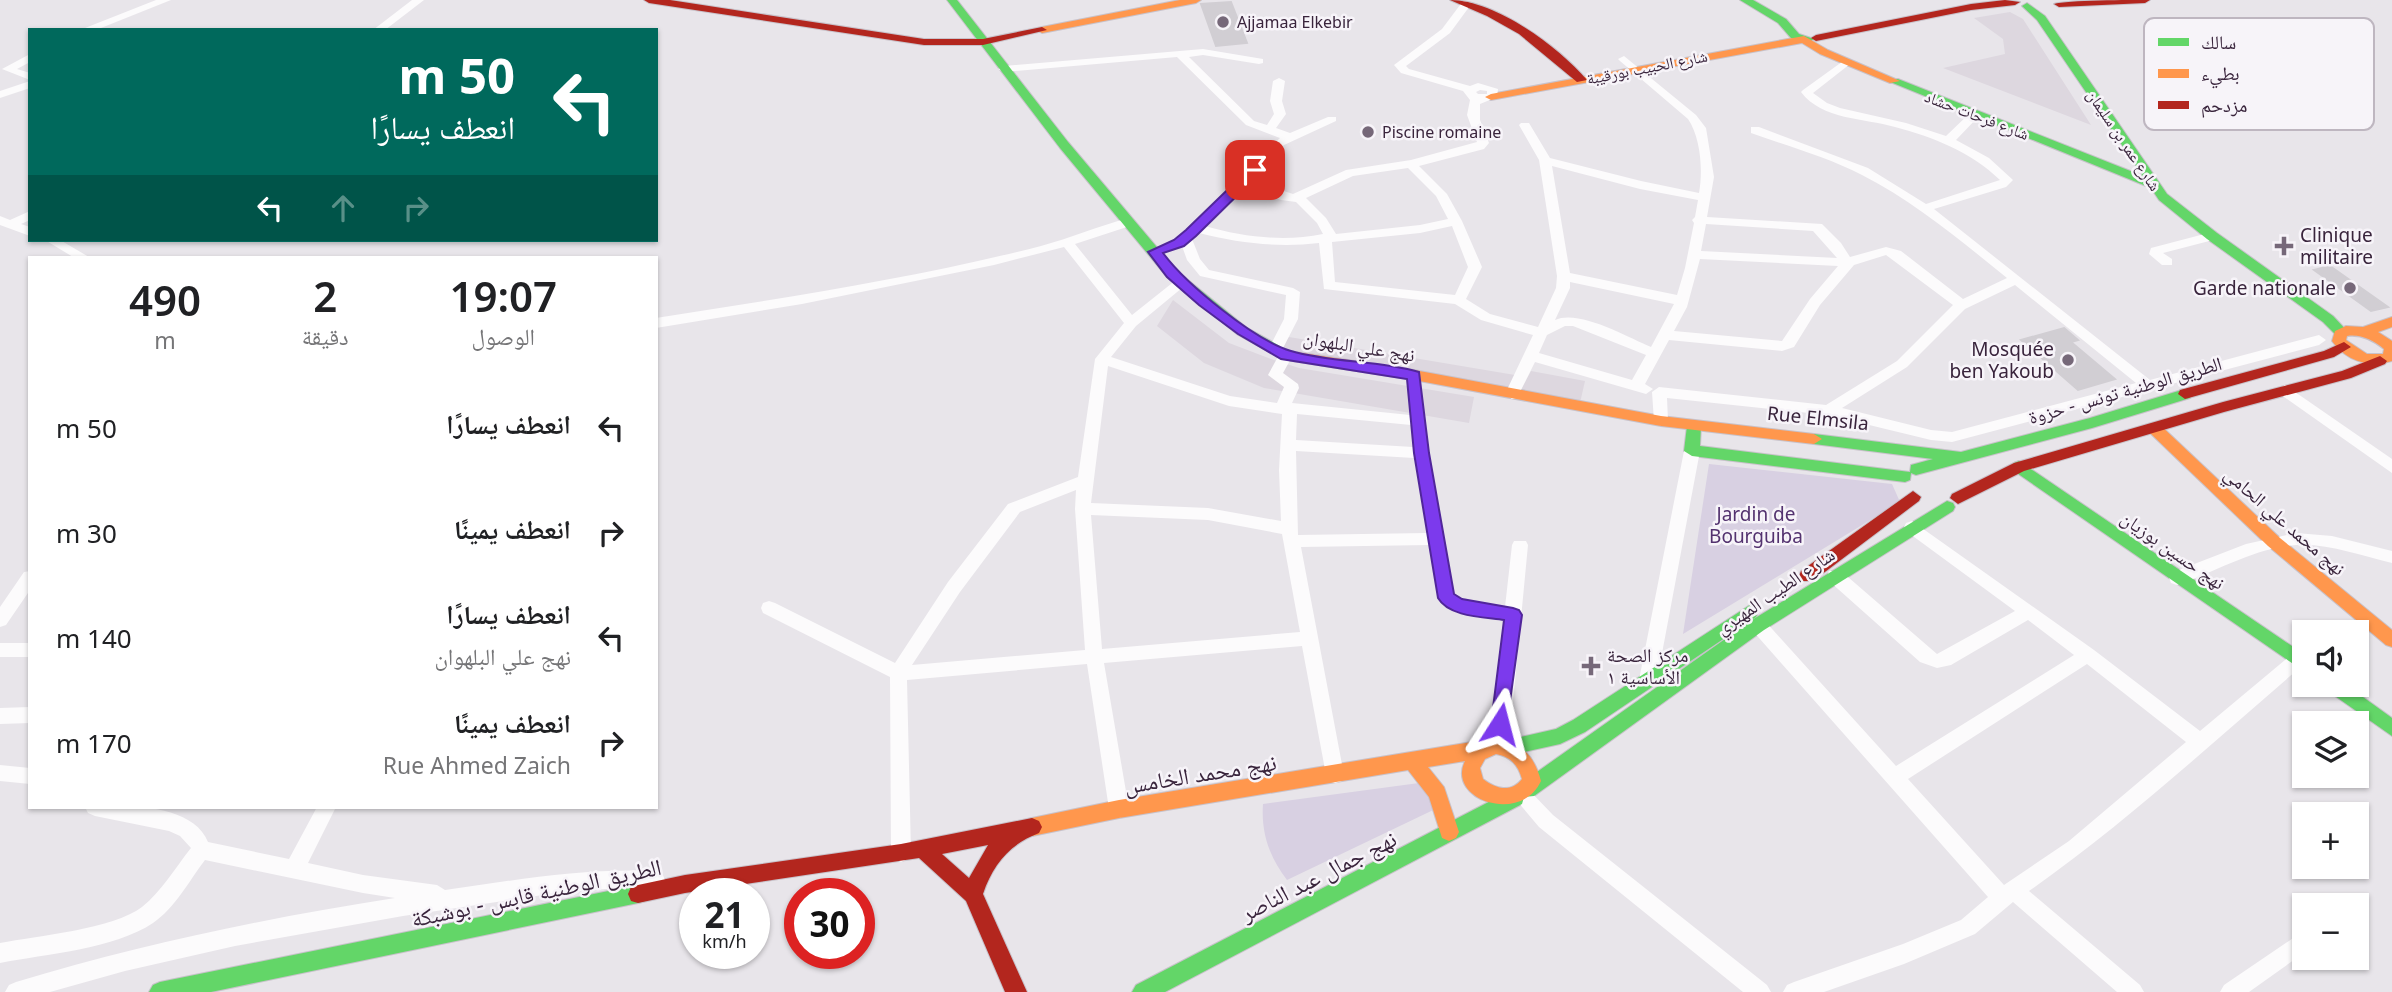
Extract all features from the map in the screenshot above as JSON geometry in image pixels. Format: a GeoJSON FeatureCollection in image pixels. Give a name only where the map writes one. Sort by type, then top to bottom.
{"type":"FeatureCollection","features":[{"type":"Feature","properties":{"kind":"main road"},"geometry":{"type":"LineString","coordinates":[[649,0],[694,3],[924,42],[983,42],[1196,0]]}},
{"type":"Feature","properties":{"kind":"main road","name":"نهج علي البلهوان"},"geometry":{"type":"LineString","coordinates":[[952,0],[1004,69],[1181,283],[1242,331],[1281,352],[1694,426]]}},
{"type":"Feature","properties":{"kind":"main road"},"geometry":{"type":"LineString","coordinates":[[1745,0],[1804,33],[1866,27],[1945,0]]}},
{"type":"Feature","properties":{"kind":"main road"},"geometry":{"type":"LineString","coordinates":[[1762,0],[1804,33]]}},
{"type":"Feature","properties":{"kind":"main road"},"geometry":{"type":"LineString","coordinates":[[1804,33],[1853,17],[2018,3],[2043,9],[2059,4],[2145,0]]}},
{"type":"Feature","properties":{"kind":"main road"},"geometry":{"type":"LineString","coordinates":[[1465,1],[1526,32],[1576,75]]}},
{"type":"Feature","properties":{"kind":"main road","name":"شارع عمر بن سليمان"},"geometry":{"type":"LineString","coordinates":[[2018,3],[2041,18],[2154,185],[2177,209],[2328,319],[2343,340],[2363,358],[2388,355],[2383,340],[2361,331],[2182,196],[2057,15],[2059,4]]}},
{"type":"Feature","properties":{"kind":"main road"},"geometry":{"type":"LineString","coordinates":[[1853,17],[1866,27]]}},
{"type":"Feature","properties":{"kind":"main road","name":"شارع فرحات حشاد"},"geometry":{"type":"LineString","coordinates":[[1804,33],[1824,52],[1846,62],[2154,185]]}},
{"type":"Feature","properties":{"kind":"main road","name":"شارع الحبيب بورقيبة"},"geometry":{"type":"LineString","coordinates":[[1480,92],[1804,33]]}},
{"type":"Feature","properties":{"kind":"main road","name":"الطريق الوطنية تونس - حزوة"},"geometry":{"type":"LineString","coordinates":[[1911,472],[2329,354],[2343,340],[2361,331],[2392,322]]}},
{"type":"Feature","properties":{"kind":"main road"},"geometry":{"type":"LineString","coordinates":[[1911,472],[1905,488],[1913,497],[1930,506],[1953,502],[1999,475],[2019,467],[2284,390],[2346,375],[2388,355]]}},
{"type":"Feature","properties":{"kind":"main road"},"geometry":{"type":"LineString","coordinates":[[1694,426],[1692,451],[1911,472],[1931,470],[1949,479],[1959,493],[1953,502]]}},
{"type":"Feature","properties":{"kind":"main road","name":"Rue Elmsila"},"geometry":{"type":"LineString","coordinates":[[1694,426],[1961,457]]}},
{"type":"Feature","properties":{"kind":"main road","name":"نهج محمد علي الحامي"},"geometry":{"type":"LineString","coordinates":[[2154,428],[2274,542],[2392,640]]}},
{"type":"Feature","properties":{"kind":"main road","name":"نهج حسين بوزيان"},"geometry":{"type":"LineString","coordinates":[[2019,467],[2292,657]]}},
{"type":"Feature","properties":{"kind":"main road","name":"شارع الطيب المهيري"},"geometry":{"type":"LineString","coordinates":[[1496,748],[1560,736],[1801,580],[1913,497]]}},
{"type":"Feature","properties":{"kind":"main road","name":"شارع الطيب المهيري"},"geometry":{"type":"LineString","coordinates":[[1521,794],[1758,625],[1953,502]]}},
{"type":"Feature","properties":{"kind":"main road"},"geometry":{"type":"LineString","coordinates":[[2349,697],[2392,728]]}},
{"type":"Feature","properties":{"kind":"main road"},"geometry":{"type":"LineString","coordinates":[[1496,748],[1515,751],[1528,765],[1531,783],[1521,794],[1493,797],[1477,785],[1471,768],[1473,760],[1496,748]]}},
{"type":"Feature","properties":{"kind":"main road","name":"نهج محمد الخامس"},"geometry":{"type":"LineString","coordinates":[[923,849],[1119,809],[1496,748]]}},
{"type":"Feature","properties":{"kind":"main road"},"geometry":{"type":"LineString","coordinates":[[1412,761],[1426,773],[1438,791],[1450,832]]}},
{"type":"Feature","properties":{"kind":"main road","name":"نهج جمال عبد الناصر"},"geometry":{"type":"LineString","coordinates":[[1143,992],[1521,794]]}},
{"type":"Feature","properties":{"kind":"main road"},"geometry":{"type":"LineString","coordinates":[[973,894],[983,863],[991,852],[1027,827]]}},
{"type":"Feature","properties":{"kind":"main road"},"geometry":{"type":"LineString","coordinates":[[923,849],[973,894],[1016,992]]}},
{"type":"Feature","properties":{"kind":"main road","name":"الطريق الوطنية قابس - بوشبكة"},"geometry":{"type":"LineString","coordinates":[[727,878],[923,849]]}},
{"type":"Feature","properties":{"kind":"main road","name":"الطريق الوطنية قابس - بوشبكة"},"geometry":{"type":"LineString","coordinates":[[160,992],[679,885]]}},
{"type":"Feature","properties":{"kind":"street"},"geometry":{"type":"LineString","coordinates":[[90,28],[166,0]]}},
{"type":"Feature","properties":{"kind":"street"},"geometry":{"type":"LineString","coordinates":[[381,28],[419,0]]}},
{"type":"Feature","properties":{"kind":"street"},"geometry":{"type":"LineString","coordinates":[[1244,182],[1285,197],[1298,197],[1350,173],[1411,164],[1480,146],[1483,143],[1472,115],[1472,107],[1480,92],[1405,71],[1400,65],[1446,31],[1465,1]]}},
{"type":"Feature","properties":{"kind":"street"},"geometry":{"type":"LineString","coordinates":[[1004,69],[1179,53],[1213,52],[1259,61]]}},
{"type":"Feature","properties":{"kind":"street"},"geometry":{"type":"LineString","coordinates":[[1179,53],[1250,123],[1289,137]]}},
{"type":"Feature","properties":{"kind":"street"},"geometry":{"type":"LineString","coordinates":[[28,58],[8,69],[28,75]]}},
{"type":"Feature","properties":{"kind":"street"},"geometry":{"type":"LineString","coordinates":[[1846,62],[1807,92],[1810,97],[1842,112],[1899,124],[1947,142],[1989,163],[2007,182],[1925,208]]}},
{"type":"Feature","properties":{"kind":"street"},"geometry":{"type":"LineString","coordinates":[[1629,64],[1692,117],[1700,128],[1708,177],[1698,220],[1694,255],[1682,301],[1636,386]]}},
{"type":"Feature","properties":{"kind":"street"},"geometry":{"type":"LineString","coordinates":[[1269,130],[1280,114],[1276,101],[1279,81]]}},
{"type":"Feature","properties":{"kind":"street"},"geometry":{"type":"LineString","coordinates":[[0,95],[28,85]]}},
{"type":"Feature","properties":{"kind":"street"},"geometry":{"type":"LineString","coordinates":[[1947,142],[1975,114]]}},
{"type":"Feature","properties":{"kind":"street"},"geometry":{"type":"LineString","coordinates":[[1154,252],[1185,238],[1244,182],[1280,142],[1332,120]]}},
{"type":"Feature","properties":{"kind":"street"},"geometry":{"type":"LineString","coordinates":[[1512,394],[1563,288],[1564,276],[1545,160],[1525,125]]}},
{"type":"Feature","properties":{"kind":"street"},"geometry":{"type":"LineString","coordinates":[[1755,130],[1864,171],[1925,208],[2146,384]]}},
{"type":"Feature","properties":{"kind":"street"},"geometry":{"type":"LineString","coordinates":[[1545,160],[1640,185],[1704,198]]}},
{"type":"Feature","properties":{"kind":"street"},"geometry":{"type":"LineString","coordinates":[[1411,164],[1441,194],[1456,221],[1475,267],[1459,300]]}},
{"type":"Feature","properties":{"kind":"street"},"geometry":{"type":"LineString","coordinates":[[1298,197],[1310,212],[1321,219],[1329,238],[1329,286],[1343,290],[1459,300],[1476,313],[1542,332],[1563,321],[1575,321],[1653,353]]}},
{"type":"Feature","properties":{"kind":"street"},"geometry":{"type":"LineString","coordinates":[[5,222],[28,216]]}},
{"type":"Feature","properties":{"kind":"street"},"geometry":{"type":"LineString","coordinates":[[1698,220],[1816,227],[1836,246],[1847,262]]}},
{"type":"Feature","properties":{"kind":"street"},"geometry":{"type":"LineString","coordinates":[[1196,228],[1226,236],[1284,243],[1420,229],[1456,221]]}},
{"type":"Feature","properties":{"kind":"street"},"geometry":{"type":"LineString","coordinates":[[5,222],[28,231]]}},
{"type":"Feature","properties":{"kind":"street"},"geometry":{"type":"LineString","coordinates":[[658,323],[830,295],[1006,258],[1068,242],[1128,222]]}},
{"type":"Feature","properties":{"kind":"street"},"geometry":{"type":"LineString","coordinates":[[2167,262],[2156,254],[2156,251],[2212,236]]}},
{"type":"Feature","properties":{"kind":"street"},"geometry":{"type":"LineString","coordinates":[[1185,238],[1197,265],[1205,273],[1293,292],[1291,319],[1275,375],[1292,385],[1286,409],[1290,535],[1335,775]]}},
{"type":"Feature","properties":{"kind":"street"},"geometry":{"type":"LineString","coordinates":[[55,242],[80,256]]}},
{"type":"Feature","properties":{"kind":"street"},"geometry":{"type":"LineString","coordinates":[[1068,242],[1131,323]]}},
{"type":"Feature","properties":{"kind":"street"},"geometry":{"type":"LineString","coordinates":[[1694,255],[1798,262],[1847,262],[1891,252],[1962,305]]}},
{"type":"Feature","properties":{"kind":"street"},"geometry":{"type":"LineString","coordinates":[[1665,335],[1782,346],[1788,344],[1815,302],[1847,262]]}},
{"type":"Feature","properties":{"kind":"street"},"geometry":{"type":"LineString","coordinates":[[1564,276],[1682,301]]}},
{"type":"Feature","properties":{"kind":"street"},"geometry":{"type":"LineString","coordinates":[[1828,411],[1902,364],[1962,305],[2014,280]]}},
{"type":"Feature","properties":{"kind":"street"},"geometry":{"type":"LineString","coordinates":[[1119,809],[1094,656],[1083,509],[1085,480],[1101,359],[1131,323],[1181,283]]}},
{"type":"Feature","properties":{"kind":"street"},"geometry":{"type":"LineString","coordinates":[[1532,356],[1659,392],[1828,411],[1931,435],[1952,437],[2319,340]]}},
{"type":"Feature","properties":{"kind":"street"},"geometry":{"type":"LineString","coordinates":[[1101,359],[1229,401],[1419,421]]}},
{"type":"Feature","properties":{"kind":"street"},"geometry":{"type":"LineString","coordinates":[[1414,375],[1422,453],[1448,601],[1513,615]]}},
{"type":"Feature","properties":{"kind":"street"},"geometry":{"type":"LineString","coordinates":[[2284,390],[2392,467]]}},
{"type":"Feature","properties":{"kind":"street"},"geometry":{"type":"LineString","coordinates":[[1659,392],[1661,421]]}},
{"type":"Feature","properties":{"kind":"street"},"geometry":{"type":"LineString","coordinates":[[1289,444],[1422,453]]}},
{"type":"Feature","properties":{"kind":"street"},"geometry":{"type":"LineString","coordinates":[[1648,680],[1692,451]]}},
{"type":"Feature","properties":{"kind":"street"},"geometry":{"type":"LineString","coordinates":[[901,853],[897,733],[899,673],[925,629],[1014,508],[1085,480]]}},
{"type":"Feature","properties":{"kind":"street"},"geometry":{"type":"LineString","coordinates":[[1083,509],[1208,514],[1290,535],[1436,539]]}},
{"type":"Feature","properties":{"kind":"street"},"geometry":{"type":"LineString","coordinates":[[1912,527],[2088,655],[2201,743]]}},
{"type":"Feature","properties":{"kind":"street"},"geometry":{"type":"LineString","coordinates":[[2177,578],[2274,542],[2310,540],[2392,557]]}},
{"type":"Feature","properties":{"kind":"street"},"geometry":{"type":"LineString","coordinates":[[1496,748],[1504,702],[1520,545]]}},
{"type":"Feature","properties":{"kind":"street"},"geometry":{"type":"LineString","coordinates":[[1835,576],[1926,657],[1937,661],[1945,660],[2028,612]]}},
{"type":"Feature","properties":{"kind":"street"},"geometry":{"type":"LineString","coordinates":[[0,620],[28,580]]}},
{"type":"Feature","properties":{"kind":"street"},"geometry":{"type":"LineString","coordinates":[[769,608],[899,673],[1311,638]]}},
{"type":"Feature","properties":{"kind":"street"},"geometry":{"type":"LineString","coordinates":[[1758,625],[1894,778],[2008,894],[2133,992]]}},
{"type":"Feature","properties":{"kind":"street"},"geometry":{"type":"LineString","coordinates":[[0,650],[28,650]]}},
{"type":"Feature","properties":{"kind":"street"},"geometry":{"type":"LineString","coordinates":[[1894,778],[2088,655]]}},
{"type":"Feature","properties":{"kind":"street"},"geometry":{"type":"LineString","coordinates":[[1794,992],[1947,938],[1968,928],[2008,894],[2076,847],[2292,670]]}},
{"type":"Feature","properties":{"kind":"street"},"geometry":{"type":"LineString","coordinates":[[0,716],[28,715]]}},
{"type":"Feature","properties":{"kind":"street"},"geometry":{"type":"LineString","coordinates":[[0,773],[28,776]]}},
{"type":"Feature","properties":{"kind":"street"},"geometry":{"type":"LineString","coordinates":[[1521,794],[1546,821],[1760,992]]}},
{"type":"Feature","properties":{"kind":"street"},"geometry":{"type":"LineString","coordinates":[[120,809],[144,811],[195,834],[201,850]]}},
{"type":"Feature","properties":{"kind":"street"},"geometry":{"type":"LineString","coordinates":[[294,870],[326,809]]}},
{"type":"Feature","properties":{"kind":"street"},"geometry":{"type":"LineString","coordinates":[[201,850],[407,891],[464,897]]}},
{"type":"Feature","properties":{"kind":"street"},"geometry":{"type":"LineString","coordinates":[[0,953],[76,938],[136,921],[153,909],[201,850]]}},
{"type":"Feature","properties":{"kind":"street"},"geometry":{"type":"LineString","coordinates":[[16,992],[249,931],[568,881],[624,878],[679,883]]}},
{"type":"Feature","properties":{"kind":"street"},"geometry":{"type":"LineString","coordinates":[[2231,992],[2292,949]]}},
{"type":"Feature","properties":{"kind":"shaded area"},"geometry":{"type":"Polygon","coordinates":[[[2010,12],[2023,19],[2091,125],[1943,68],[2005,54],[2003,39],[1974,18],[2010,12]]]}},
{"type":"Feature","properties":{"kind":"shaded area"},"geometry":{"type":"Polygon","coordinates":[[[1173,300],[1229,343],[1271,359],[1299,368],[1474,397],[1469,423],[1264,388],[1204,363],[1157,326],[1173,300]]]}},
{"type":"Feature","properties":{"kind":"shaded area"},"geometry":{"type":"Polygon","coordinates":[[[1289,337],[1515,375],[1508,391],[1334,363],[1275,345],[1289,337]]]}},
{"type":"Feature","properties":{"kind":"shaded area"},"geometry":{"type":"Polygon","coordinates":[[[1531,371],[1585,381],[1580,403],[1518,395],[1531,371]]]}},
{"type":"Feature","properties":{"kind":"green space","name":"Jardin de Bourguiba"},"geometry":{"type":"Polygon","coordinates":[[[1709,464],[1892,484],[1900,502],[1683,634],[1709,464]]]}},
{"type":"Feature","properties":{"kind":"green space"},"geometry":{"type":"Polygon","coordinates":[[[1434,781],[1450,802],[1287,880],[1275,862],[1263,825],[1263,804],[1434,781]]]}},
{"type":"Feature","properties":{"kind":"building","name":"Ajjamaa Elkebir"},"geometry":{"type":"Polygon","coordinates":[[[1231,2],[1247,43],[1216,46],[1201,4],[1231,2]]]}},
{"type":"Feature","properties":{"kind":"building","name":"Garde nationale"},"geometry":{"type":"Polygon","coordinates":[[[2330,266],[2388,307],[2371,311],[2314,270],[2330,266]]]}},
{"type":"Feature","properties":{"kind":"building","name":"Mosquée ben Yakoub"},"geometry":{"type":"Polygon","coordinates":[[[2064,328],[2078,340],[2071,342],[2115,379],[2078,390],[2021,340],[2064,328]]]}},
{"type":"Feature","properties":{"kind":"traffic: fast"},"geometry":{"type":"LineString","coordinates":[[952,0],[1064,145],[1172,274],[1242,331],[1275,349]]}},
{"type":"Feature","properties":{"kind":"traffic: fast"},"geometry":{"type":"LineString","coordinates":[[1745,0],[1782,21],[1795,36],[1809,39]]}},
{"type":"Feature","properties":{"kind":"traffic: fast"},"geometry":{"type":"LineString","coordinates":[[2027,6],[2041,18],[2163,197],[2212,236],[2328,319],[2341,332]]}},
{"type":"Feature","properties":{"kind":"traffic: fast"},"geometry":{"type":"LineString","coordinates":[[1894,81],[2154,185]]}},
{"type":"Feature","properties":{"kind":"traffic: fast"},"geometry":{"type":"LineString","coordinates":[[1916,469],[2092,423],[2185,394]]}},
{"type":"Feature","properties":{"kind":"traffic: fast"},"geometry":{"type":"LineString","coordinates":[[1694,426],[1692,451],[1905,476]]}},
{"type":"Feature","properties":{"kind":"traffic: fast"},"geometry":{"type":"LineString","coordinates":[[1814,439],[1961,457]]}},
{"type":"Feature","properties":{"kind":"traffic: fast"},"geometry":{"type":"LineString","coordinates":[[2019,467],[2292,656]]}},
{"type":"Feature","properties":{"kind":"traffic: fast"},"geometry":{"type":"LineString","coordinates":[[1527,790],[1758,625],[1947,507]]}},
{"type":"Feature","properties":{"kind":"traffic: fast"},"geometry":{"type":"LineString","coordinates":[[1506,748],[1560,736],[1579,726],[1750,612]]}},
{"type":"Feature","properties":{"kind":"traffic: fast"},"geometry":{"type":"LineString","coordinates":[[2349,697],[2392,728]]}},
{"type":"Feature","properties":{"kind":"traffic: fast"},"geometry":{"type":"LineString","coordinates":[[1143,992],[1515,798]]}},
{"type":"Feature","properties":{"kind":"traffic: fast"},"geometry":{"type":"LineString","coordinates":[[160,992],[638,894]]}},
{"type":"Feature","properties":{"kind":"traffic: slow"},"geometry":{"type":"LineString","coordinates":[[1042,30],[1196,0]]}},
{"type":"Feature","properties":{"kind":"traffic: slow"},"geometry":{"type":"LineString","coordinates":[[1491,97],[1804,39],[1824,52],[1894,81]]}},
{"type":"Feature","properties":{"kind":"traffic: slow"},"geometry":{"type":"LineString","coordinates":[[2364,332],[2392,322]]}},
{"type":"Feature","properties":{"kind":"traffic: slow"},"geometry":{"type":"LineString","coordinates":[[2346,331],[2359,331],[2376,337],[2391,348],[2390,357],[2369,359],[2350,351],[2339,341],[2340,334],[2346,331]]}},
{"type":"Feature","properties":{"kind":"traffic: slow"},"geometry":{"type":"LineString","coordinates":[[1275,349],[1286,355],[1414,375],[1661,421],[1814,439]]}},
{"type":"Feature","properties":{"kind":"traffic: slow"},"geometry":{"type":"LineString","coordinates":[[2154,428],[2274,542],[2392,640]]}},
{"type":"Feature","properties":{"kind":"traffic: slow"},"geometry":{"type":"LineString","coordinates":[[1496,746],[1516,753],[1528,767],[1532,781],[1525,790],[1505,797],[1484,791],[1477,785],[1471,768],[1478,753],[1496,746]]}},
{"type":"Feature","properties":{"kind":"traffic: slow"},"geometry":{"type":"LineString","coordinates":[[1032,827],[1119,809],[1486,749]]}},
{"type":"Feature","properties":{"kind":"traffic: slow"},"geometry":{"type":"LineString","coordinates":[[1412,761],[1437,793],[1449,832]]}},
{"type":"Feature","properties":{"kind":"traffic: jam"},"geometry":{"type":"LineString","coordinates":[[649,0],[924,42],[983,42],[1042,30]]}},
{"type":"Feature","properties":{"kind":"traffic: jam"},"geometry":{"type":"LineString","coordinates":[[1455,0],[1507,22],[1552,54],[1581,80]]}},
{"type":"Feature","properties":{"kind":"traffic: jam"},"geometry":{"type":"LineString","coordinates":[[2059,4],[2145,0]]}},
{"type":"Feature","properties":{"kind":"traffic: jam"},"geometry":{"type":"LineString","coordinates":[[1816,38],[1971,7],[2015,2]]}},
{"type":"Feature","properties":{"kind":"traffic: jam"},"geometry":{"type":"LineString","coordinates":[[2185,394],[2329,354],[2344,347]]}},
{"type":"Feature","properties":{"kind":"traffic: jam"},"geometry":{"type":"LineString","coordinates":[[1958,498],[2019,467],[2223,407],[2346,375],[2380,361]]}},
{"type":"Feature","properties":{"kind":"traffic: jam"},"geometry":{"type":"LineString","coordinates":[[1807,576],[1913,497]]}},
{"type":"Feature","properties":{"kind":"traffic: jam"},"geometry":{"type":"LineString","coordinates":[[638,894],[685,884],[901,853],[1032,827]]}},
{"type":"Feature","properties":{"kind":"traffic: jam"},"geometry":{"type":"LineString","coordinates":[[973,894],[989,858],[1001,844],[1018,832]]}},
{"type":"Feature","properties":{"kind":"traffic: jam"},"geometry":{"type":"LineString","coordinates":[[923,849],[973,894],[1016,992]]}},
{"type":"Feature","properties":{"kind":"place","name":"Ajjamaa Elkebir"},"geometry":{"type":"Point","coordinates":[1223,22]}},
{"type":"Feature","properties":{"kind":"place","name":"Piscine romaine"},"geometry":{"type":"Point","coordinates":[1368,132]}},
{"type":"Feature","properties":{"kind":"place","name":"Clinique militaire"},"geometry":{"type":"Point","coordinates":[2284,246]}},
{"type":"Feature","properties":{"kind":"place","name":"Garde nationale"},"geometry":{"type":"Point","coordinates":[2350,288]}},
{"type":"Feature","properties":{"kind":"place","name":"Mosquée ben Yakoub"},"geometry":{"type":"Point","coordinates":[2068,360]}},
{"type":"Feature","properties":{"kind":"place","name":"مركز الصحة الأساسية ١"},"geometry":{"type":"Point","coordinates":[1591,666]}},
{"type":"Feature","properties":{"kind":"route"},"geometry":{"type":"LineString","coordinates":[[1255,170],[1179,243],[1154,252],[1172,274],[1203,302],[1242,331],[1286,355],[1414,375],[1422,453],[1446,598],[1453,604],[1513,615],[1500,724]]}}]}
